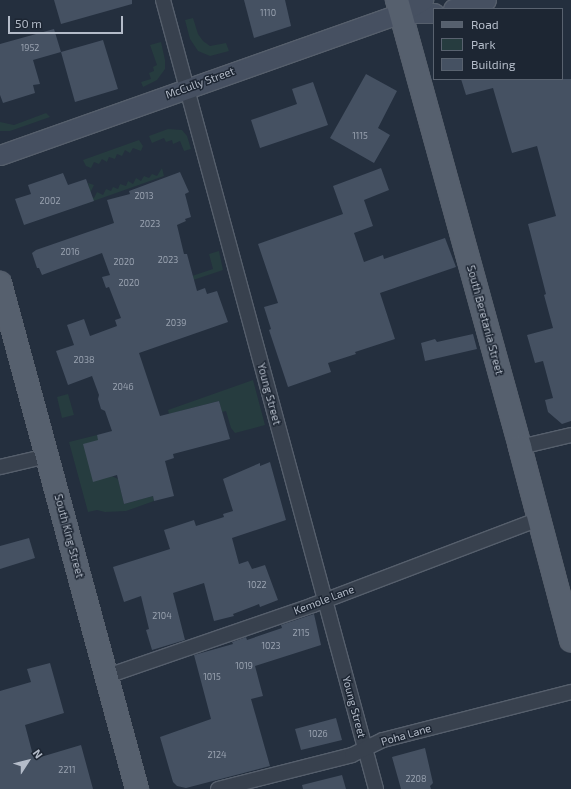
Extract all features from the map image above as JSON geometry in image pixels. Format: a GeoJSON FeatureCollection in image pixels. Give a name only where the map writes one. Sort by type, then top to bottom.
{"type":"FeatureCollection","features":[{"type":"Feature","properties":{"kind":"main road","name":"McCully Street"},"geometry":{"type":"LineString","coordinates":[[0,155],[187,88],[399,6],[423,0]]}},
{"type":"Feature","properties":{"kind":"main road"},"geometry":{"type":"LineString","coordinates":[[457,8],[486,0]]}},
{"type":"Feature","properties":{"kind":"main road","name":"McCully Street"},"geometry":{"type":"LineString","coordinates":[[399,6],[433,13]]}},
{"type":"Feature","properties":{"kind":"main road","name":"South Beretania Street"},"geometry":{"type":"LineString","coordinates":[[399,6],[520,447],[571,640]]}},
{"type":"Feature","properties":{"kind":"main road","name":"South King Street"},"geometry":{"type":"LineString","coordinates":[[0,283],[137,789]]}},
{"type":"Feature","properties":{"kind":"street","name":"Young Street"},"geometry":{"type":"LineString","coordinates":[[163,0],[376,789]]}},
{"type":"Feature","properties":{"kind":"street"},"geometry":{"type":"LineString","coordinates":[[520,447],[571,435]]}},
{"type":"Feature","properties":{"kind":"street"},"geometry":{"type":"LineString","coordinates":[[0,467],[47,456]]}},
{"type":"Feature","properties":{"kind":"street","name":"Kemole Lane"},"geometry":{"type":"LineString","coordinates":[[107,676],[325,600],[539,519]]}},
{"type":"Feature","properties":{"kind":"street","name":"Poha Lane"},"geometry":{"type":"LineString","coordinates":[[218,789],[349,756],[383,740],[571,692]]}},
{"type":"Feature","properties":{"kind":"green space"},"geometry":{"type":"Polygon","coordinates":[[[193,18],[198,34],[203,41],[210,46],[226,43],[229,51],[210,56],[198,51],[190,39],[185,20],[193,18]]]}},
{"type":"Feature","properties":{"kind":"green space"},"geometry":{"type":"Polygon","coordinates":[[[161,42],[165,60],[165,69],[157,80],[143,87],[141,82],[151,79],[149,73],[154,71],[153,67],[157,65],[150,45],[161,42]]]}},
{"type":"Feature","properties":{"kind":"green space"},"geometry":{"type":"Polygon","coordinates":[[[46,113],[50,117],[10,131],[0,131],[0,122],[14,125],[46,113]]]}},
{"type":"Feature","properties":{"kind":"green space"},"geometry":{"type":"Polygon","coordinates":[[[168,129],[182,130],[187,136],[191,149],[184,151],[180,141],[173,144],[172,140],[166,142],[164,138],[152,143],[149,136],[168,129]]]}},
{"type":"Feature","properties":{"kind":"green space"},"geometry":{"type":"Polygon","coordinates":[[[139,140],[143,146],[141,151],[133,148],[130,153],[125,150],[122,156],[117,154],[115,159],[109,157],[107,162],[102,159],[99,164],[94,162],[91,168],[86,166],[83,160],[139,140]]]}},
{"type":"Feature","properties":{"kind":"green space"},"geometry":{"type":"Polygon","coordinates":[[[162,168],[164,176],[85,204],[89,188],[88,183],[94,185],[89,195],[94,198],[97,192],[103,195],[106,189],[111,191],[113,187],[118,189],[120,184],[126,186],[128,181],[133,184],[136,178],[141,181],[144,176],[149,178],[152,174],[157,176],[162,168]]]}},
{"type":"Feature","properties":{"kind":"green space"},"geometry":{"type":"Polygon","coordinates":[[[219,251],[223,270],[193,280],[192,276],[213,269],[209,254],[219,251]]]}},
{"type":"Feature","properties":{"kind":"green space"},"geometry":{"type":"Polygon","coordinates":[[[253,380],[265,425],[235,433],[231,428],[226,411],[222,412],[219,401],[169,414],[168,410],[253,380]]]}},
{"type":"Feature","properties":{"kind":"green space"},"geometry":{"type":"Polygon","coordinates":[[[68,394],[74,415],[62,418],[57,397],[68,394]]]}},
{"type":"Feature","properties":{"kind":"green space"},"geometry":{"type":"Polygon","coordinates":[[[97,435],[112,476],[118,479],[124,504],[153,496],[154,501],[126,511],[105,512],[97,510],[88,512],[69,442],[97,435]]]}},
{"type":"Feature","properties":{"kind":"building"},"geometry":{"type":"Polygon","coordinates":[[[54,0],[132,0],[132,4],[61,24],[54,0]]]}},
{"type":"Feature","properties":{"kind":"building"},"geometry":{"type":"Polygon","coordinates":[[[244,0],[285,0],[291,26],[254,38],[244,0]]]}},
{"type":"Feature","properties":{"kind":"building"},"geometry":{"type":"Polygon","coordinates":[[[54,29],[61,52],[33,60],[40,84],[33,85],[35,93],[3,103],[0,95],[0,44],[54,29]]]}},
{"type":"Feature","properties":{"kind":"building"},"geometry":{"type":"Polygon","coordinates":[[[103,40],[118,89],[75,102],[61,52],[103,40]]]}},
{"type":"Feature","properties":{"kind":"building"},"geometry":{"type":"Polygon","coordinates":[[[366,74],[397,91],[378,128],[390,135],[374,163],[330,138],[366,74]]]}},
{"type":"Feature","properties":{"kind":"building"},"geometry":{"type":"Polygon","coordinates":[[[571,79],[571,421],[562,424],[548,412],[545,400],[553,398],[543,361],[535,363],[527,335],[553,328],[528,224],[556,216],[537,146],[512,153],[493,88],[466,95],[461,80],[571,79]]]}},
{"type":"Feature","properties":{"kind":"building"},"geometry":{"type":"Polygon","coordinates":[[[313,82],[328,125],[260,148],[251,120],[297,104],[292,89],[313,82]]]}},
{"type":"Feature","properties":{"kind":"building"},"geometry":{"type":"Polygon","coordinates":[[[381,168],[389,190],[364,200],[373,226],[354,233],[364,262],[383,255],[384,259],[445,238],[456,267],[380,293],[395,339],[355,352],[356,354],[328,363],[331,372],[288,387],[269,330],[271,329],[264,307],[278,303],[258,244],[343,214],[333,186],[381,168]]]}},
{"type":"Feature","properties":{"kind":"building"},"geometry":{"type":"Polygon","coordinates":[[[180,172],[189,192],[185,194],[191,217],[185,219],[186,221],[177,225],[184,254],[187,254],[197,291],[205,288],[207,294],[217,291],[228,322],[139,353],[160,416],[219,401],[230,439],[173,454],[174,458],[165,461],[174,496],[154,501],[153,496],[124,504],[117,475],[93,482],[83,444],[98,440],[97,435],[112,431],[105,411],[101,409],[98,399],[99,395],[92,376],[68,385],[56,351],[74,345],[67,325],[84,319],[90,336],[117,326],[115,320],[121,318],[109,287],[106,288],[102,277],[110,275],[102,253],[42,275],[39,268],[37,268],[32,253],[36,250],[114,223],[107,200],[130,194],[129,191],[180,172]]]}},
{"type":"Feature","properties":{"kind":"building"},"geometry":{"type":"Polygon","coordinates":[[[63,173],[68,185],[86,179],[94,201],[24,225],[15,199],[31,194],[28,185],[63,173]]]}},
{"type":"Feature","properties":{"kind":"building"},"geometry":{"type":"Polygon","coordinates":[[[473,334],[477,349],[425,361],[421,343],[435,339],[437,342],[473,334]]]}},
{"type":"Feature","properties":{"kind":"building"},"geometry":{"type":"Polygon","coordinates":[[[270,462],[286,520],[232,538],[239,564],[248,561],[252,569],[265,565],[278,600],[260,607],[259,604],[233,614],[234,616],[214,621],[204,583],[173,593],[185,640],[152,650],[146,630],[149,629],[141,596],[124,602],[113,567],[170,549],[164,530],[194,520],[196,526],[224,517],[223,514],[233,511],[223,479],[260,463],[260,466],[270,462]]]}},
{"type":"Feature","properties":{"kind":"building"},"geometry":{"type":"Polygon","coordinates":[[[29,538],[35,558],[0,569],[0,546],[29,538]]]}},
{"type":"Feature","properties":{"kind":"building"},"geometry":{"type":"Polygon","coordinates":[[[314,614],[321,645],[255,666],[263,696],[251,699],[270,766],[186,788],[177,786],[173,782],[160,737],[211,719],[194,655],[233,644],[232,642],[246,637],[247,640],[282,628],[281,625],[314,614]]]}},
{"type":"Feature","properties":{"kind":"building"},"geometry":{"type":"Polygon","coordinates":[[[50,663],[64,713],[25,725],[34,759],[81,745],[93,789],[0,789],[0,691],[31,682],[27,669],[50,663]]]}},
{"type":"Feature","properties":{"kind":"building"},"geometry":{"type":"Polygon","coordinates":[[[336,718],[342,740],[301,750],[295,729],[336,718]]]}},
{"type":"Feature","properties":{"kind":"building"},"geometry":{"type":"Polygon","coordinates":[[[425,748],[433,783],[430,786],[431,789],[401,789],[392,757],[425,748]]]}},
{"type":"Feature","properties":{"kind":"building"},"geometry":{"type":"Polygon","coordinates":[[[342,775],[346,789],[303,789],[302,785],[342,775]]]}}]}
